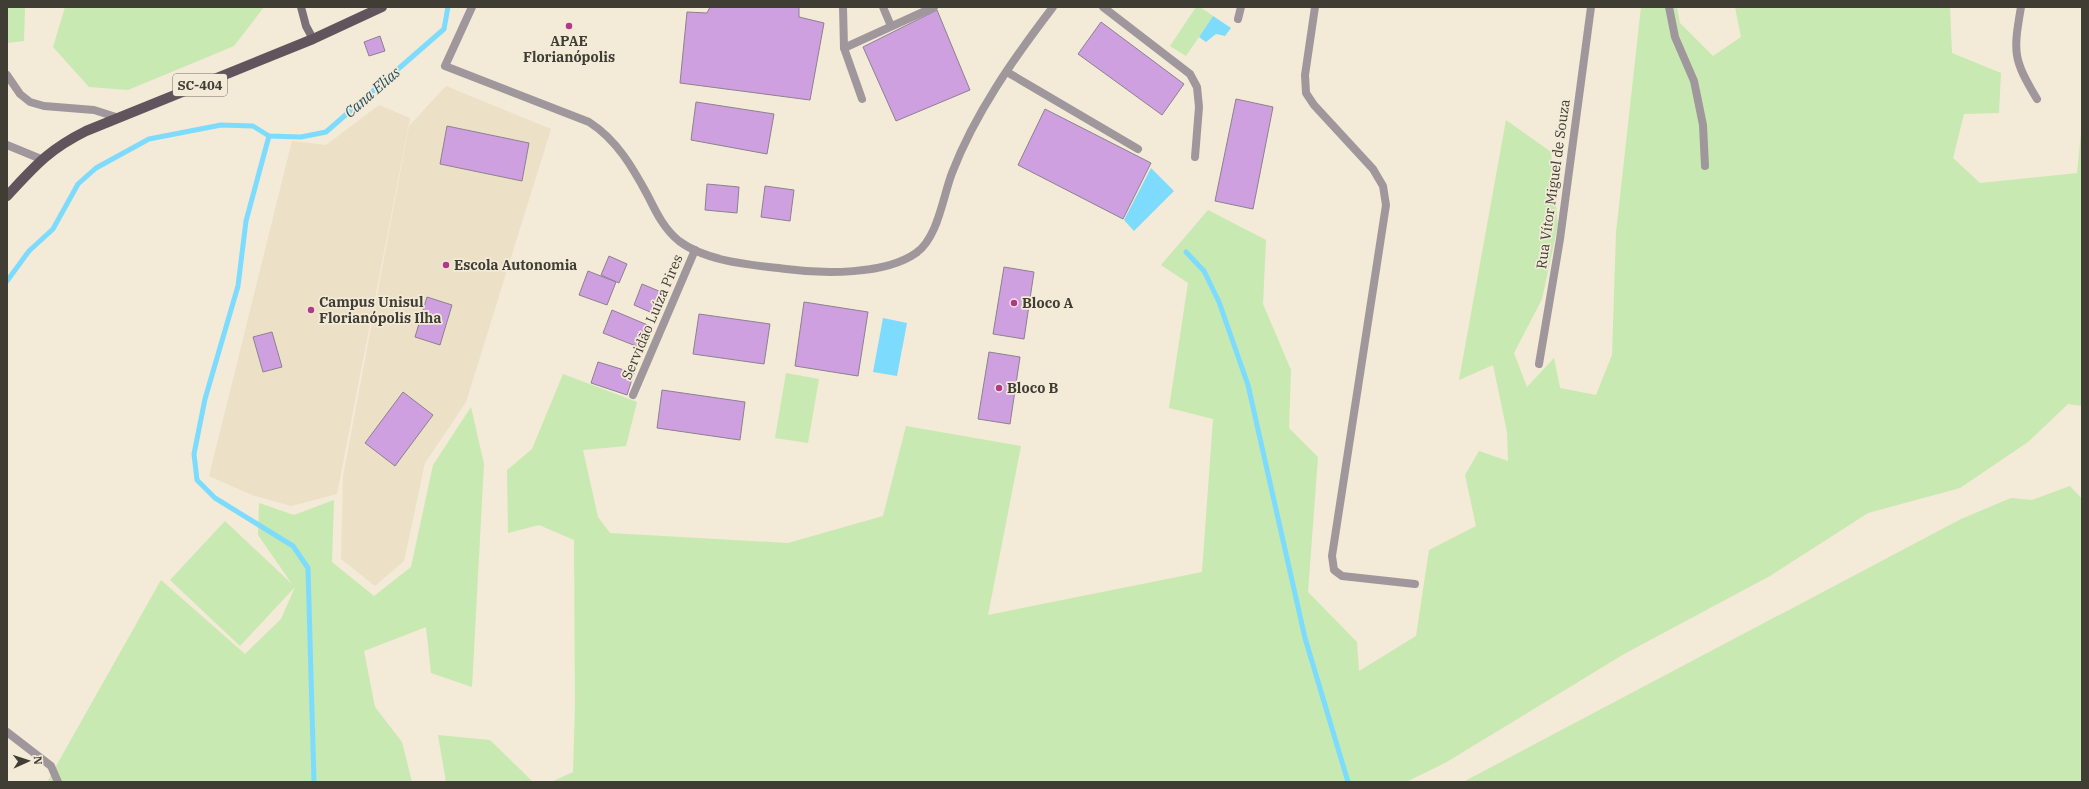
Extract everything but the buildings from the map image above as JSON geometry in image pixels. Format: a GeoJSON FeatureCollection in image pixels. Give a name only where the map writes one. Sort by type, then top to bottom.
{"type":"FeatureCollection","features":[{"type":"Feature","properties":{"kind":"main road"},"geometry":{"type":"LineString","coordinates":[[300,7],[306,26],[313,39]]}},
{"type":"Feature","properties":{"kind":"main road","name":"SC-404"},"geometry":{"type":"LineString","coordinates":[[7,196],[41,159],[61,144],[119,118],[313,39],[382,7]]}},
{"type":"Feature","properties":{"kind":"street"},"geometry":{"type":"LineString","coordinates":[[472,7],[445,66],[589,122],[604,132],[634,171],[668,231],[679,241],[694,250],[719,258],[799,271],[839,271],[873,268],[908,257],[918,252],[929,238],[951,173],[981,113],[1007,72],[1053,7]]}},
{"type":"Feature","properties":{"kind":"street"},"geometry":{"type":"LineString","coordinates":[[843,7],[844,48],[862,99]]}},
{"type":"Feature","properties":{"kind":"street"},"geometry":{"type":"LineString","coordinates":[[883,7],[891,26]]}},
{"type":"Feature","properties":{"kind":"street"},"geometry":{"type":"LineString","coordinates":[[844,48],[934,7]]}},
{"type":"Feature","properties":{"kind":"street"},"geometry":{"type":"LineString","coordinates":[[1103,7],[1190,74],[1197,88],[1199,107],[1195,157]]}},
{"type":"Feature","properties":{"kind":"street"},"geometry":{"type":"LineString","coordinates":[[1238,19],[1241,7]]}},
{"type":"Feature","properties":{"kind":"street"},"geometry":{"type":"LineString","coordinates":[[1315,7],[1304,75],[1306,93],[1314,105],[1373,169],[1383,186],[1386,205],[1332,556],[1334,570],[1342,576],[1415,584]]}},
{"type":"Feature","properties":{"kind":"street","name":"Rua Vítor Miguel de Souza"},"geometry":{"type":"LineString","coordinates":[[1539,364],[1560,239],[1591,7]]}},
{"type":"Feature","properties":{"kind":"street"},"geometry":{"type":"LineString","coordinates":[[1669,7],[1675,37],[1694,81],[1703,125],[1705,166]]}},
{"type":"Feature","properties":{"kind":"street"},"geometry":{"type":"LineString","coordinates":[[2021,7],[2016,39],[2016,56],[2021,71],[2037,99]]}},
{"type":"Feature","properties":{"kind":"street"},"geometry":{"type":"LineString","coordinates":[[1007,72],[1138,149]]}},
{"type":"Feature","properties":{"kind":"street"},"geometry":{"type":"LineString","coordinates":[[7,75],[20,94],[30,102],[44,106],[94,110],[119,118]]}},
{"type":"Feature","properties":{"kind":"street"},"geometry":{"type":"LineString","coordinates":[[7,145],[41,159]]}},
{"type":"Feature","properties":{"kind":"street","name":"Servidão Luíza Pires"},"geometry":{"type":"LineString","coordinates":[[632,395],[694,250]]}},
{"type":"Feature","properties":{"kind":"street"},"geometry":{"type":"LineString","coordinates":[[7,732],[51,766],[58,782]]}},
{"type":"Feature","properties":{"kind":"shaded area","name":"Escola Autonomia"},"geometry":{"type":"Polygon","coordinates":[[[446,86],[551,129],[466,402],[425,463],[404,561],[375,586],[341,559],[343,476],[409,126],[446,86]]]}},
{"type":"Feature","properties":{"kind":"shaded area","name":"Campus Unisul Florianópolis Ilha"},"geometry":{"type":"Polygon","coordinates":[[[379,105],[410,118],[337,494],[291,506],[252,495],[209,476],[292,141],[326,145],[379,105]]]}},
{"type":"Feature","properties":{"kind":"green space"},"geometry":{"type":"Polygon","coordinates":[[[7,7],[25,7],[24,41],[7,43],[7,7]]]}},
{"type":"Feature","properties":{"kind":"green space"},"geometry":{"type":"Polygon","coordinates":[[[65,7],[264,7],[234,46],[128,90],[89,87],[53,47],[65,7]]]}},
{"type":"Feature","properties":{"kind":"green space"},"geometry":{"type":"Polygon","coordinates":[[[1196,7],[1200,7],[1213,16],[1186,56],[1170,46],[1196,7]]]}},
{"type":"Feature","properties":{"kind":"green space"},"geometry":{"type":"Polygon","coordinates":[[[1641,7],[1677,7],[1680,23],[1713,56],[1741,37],[1735,7],[1950,7],[1952,53],[2001,73],[1999,113],[1964,114],[1953,158],[1980,183],[2077,173],[2082,124],[2082,406],[2068,404],[2028,442],[1960,488],[1868,513],[1770,576],[1624,654],[1445,763],[1406,782],[551,782],[573,772],[575,707],[574,540],[539,525],[508,533],[507,470],[532,449],[563,374],[637,402],[626,446],[583,450],[598,517],[610,533],[788,543],[883,516],[906,426],[1021,446],[988,615],[1202,572],[1213,419],[1169,408],[1188,283],[1161,265],[1208,210],[1266,240],[1263,304],[1291,370],[1289,428],[1318,457],[1308,592],[1357,642],[1359,671],[1416,636],[1429,550],[1476,526],[1465,475],[1479,451],[1508,461],[1507,432],[1493,365],[1459,380],[1506,120],[1551,152],[1558,225],[1542,299],[1514,353],[1527,387],[1554,358],[1560,388],[1596,395],[1612,355],[1616,233],[1641,7]]]}},
{"type":"Feature","properties":{"kind":"green space"},"geometry":{"type":"Polygon","coordinates":[[[786,373],[819,379],[808,443],[775,438],[786,373]]]}},
{"type":"Feature","properties":{"kind":"green space"},"geometry":{"type":"Polygon","coordinates":[[[471,407],[484,464],[472,687],[431,673],[426,627],[364,651],[375,707],[402,742],[412,782],[47,782],[161,580],[245,654],[281,619],[295,587],[240,646],[170,580],[225,521],[292,584],[258,535],[259,503],[294,515],[334,500],[332,562],[374,596],[411,567],[433,465],[471,407]]]}},
{"type":"Feature","properties":{"kind":"green space"},"geometry":{"type":"Polygon","coordinates":[[[2070,486],[2082,499],[2082,782],[1463,782],[1961,519],[2011,498],[2032,500],[2070,486]]]}},
{"type":"Feature","properties":{"kind":"green space"},"geometry":{"type":"Polygon","coordinates":[[[438,735],[490,740],[533,782],[446,782],[438,735]]]}},
{"type":"Feature","properties":{"kind":"water"},"geometry":{"type":"Polygon","coordinates":[[[1213,16],[1231,28],[1225,36],[1216,34],[1206,42],[1199,37],[1213,16]]]}},
{"type":"Feature","properties":{"kind":"water"},"geometry":{"type":"Polygon","coordinates":[[[1151,168],[1174,191],[1134,231],[1124,220],[1151,168]]]}},
{"type":"Feature","properties":{"kind":"water"},"geometry":{"type":"Polygon","coordinates":[[[883,318],[907,323],[897,376],[873,372],[883,318]]]}},
{"type":"Feature","properties":{"kind":"waterway","name":"Cana Elias"},"geometry":{"type":"LineString","coordinates":[[7,281],[29,251],[53,229],[78,184],[96,168],[149,139],[221,125],[253,126],[269,136],[301,137],[326,132],[444,29],[448,7]]}},
{"type":"Feature","properties":{"kind":"waterway"},"geometry":{"type":"LineString","coordinates":[[269,136],[246,221],[238,286],[205,399],[194,454],[197,480],[215,498],[293,546],[308,568],[314,782]]}},
{"type":"Feature","properties":{"kind":"waterway"},"geometry":{"type":"LineString","coordinates":[[1186,252],[1204,271],[1219,302],[1248,385],[1305,638],[1348,782]]}},
{"type":"Feature","properties":{"kind":"place","name":"APAE Florianópolis"},"geometry":{"type":"Point","coordinates":[569,26]}},
{"type":"Feature","properties":{"kind":"place","name":"Escola Autonomia"},"geometry":{"type":"Point","coordinates":[446,265]}},
{"type":"Feature","properties":{"kind":"place","name":"Bloco A"},"geometry":{"type":"Point","coordinates":[1014,303]}},
{"type":"Feature","properties":{"kind":"place","name":"Campus Unisul Florianópolis Ilha"},"geometry":{"type":"Point","coordinates":[311,310]}},
{"type":"Feature","properties":{"kind":"place","name":"Bloco B"},"geometry":{"type":"Point","coordinates":[999,388]}}]}
